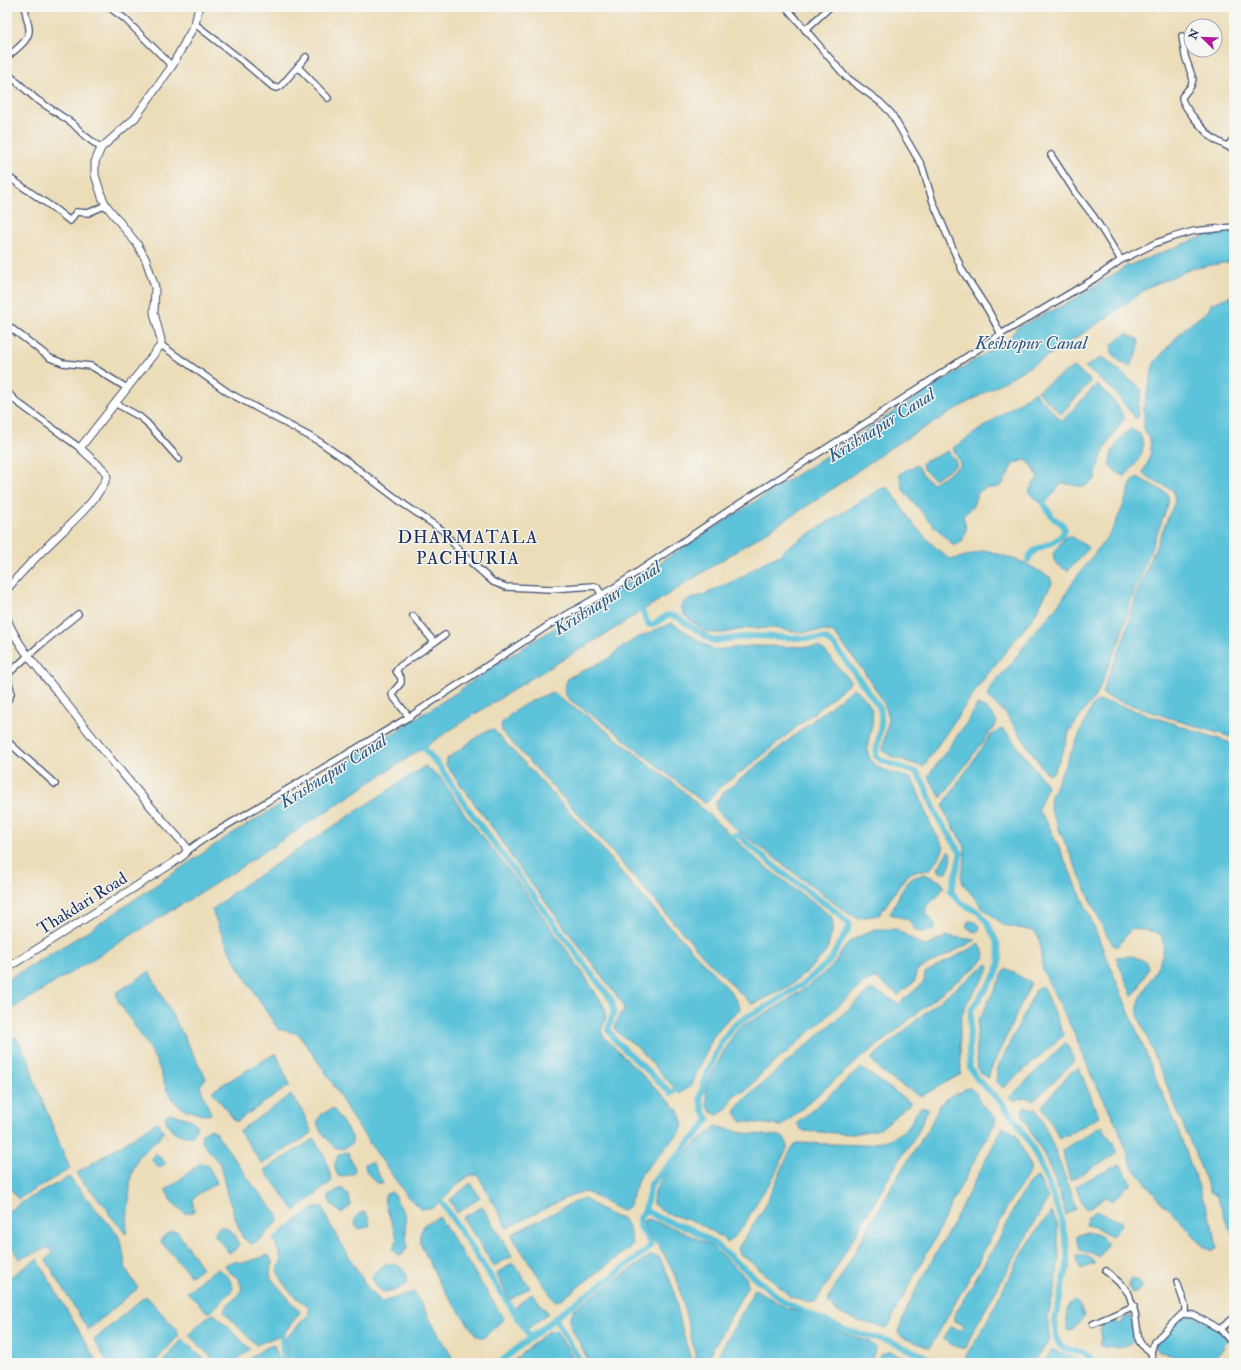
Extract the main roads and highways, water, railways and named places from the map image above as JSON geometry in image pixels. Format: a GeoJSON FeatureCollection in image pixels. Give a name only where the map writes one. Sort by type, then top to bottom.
{"type":"FeatureCollection","features":[{"type":"Feature","properties":{"kind":"water","name":"Keshtopur Canal"},"geometry":{"type":"Polygon","coordinates":[[[1234,232],[1234,261],[1191,269],[1148,287],[1111,315],[1051,354],[893,446],[815,501],[609,632],[527,681],[229,875],[7,1012],[7,980],[90,930],[225,838],[456,693],[498,663],[633,580],[1008,339],[1018,327],[1070,302],[1125,267],[1212,233],[1234,232]]]}},
{"type":"Feature","properties":{"kind":"water"},"geometry":{"type":"Polygon","coordinates":[[[1230,296],[1234,310],[1234,738],[1116,700],[1104,695],[1102,692],[1124,638],[1137,592],[1175,501],[1173,490],[1144,475],[1143,472],[1151,451],[1150,439],[1144,429],[1144,407],[1154,363],[1184,329],[1209,310],[1211,304],[1230,296]]]}},
{"type":"Feature","properties":{"kind":"water"},"geometry":{"type":"Polygon","coordinates":[[[1127,334],[1138,339],[1139,342],[1137,353],[1130,366],[1117,359],[1111,346],[1120,337],[1127,334]]]}},
{"type":"Feature","properties":{"kind":"water"},"geometry":{"type":"Polygon","coordinates":[[[1103,357],[1142,390],[1138,406],[1139,416],[1136,419],[1113,390],[1085,367],[1103,357]]]}},
{"type":"Feature","properties":{"kind":"water"},"geometry":{"type":"Polygon","coordinates":[[[1073,367],[1089,379],[1090,382],[1061,414],[1037,391],[1073,367]]]}},
{"type":"Feature","properties":{"kind":"water"},"geometry":{"type":"Polygon","coordinates":[[[1096,385],[1113,399],[1124,419],[1106,448],[1099,463],[1095,479],[1084,487],[1063,483],[1043,505],[1029,493],[1038,477],[1032,465],[1026,460],[1014,463],[1006,479],[999,487],[983,489],[978,493],[974,504],[963,516],[966,529],[962,542],[954,546],[930,522],[904,491],[899,474],[917,465],[925,478],[933,483],[960,466],[953,448],[1034,392],[1062,421],[1096,385]]]}},
{"type":"Feature","properties":{"kind":"water"},"geometry":{"type":"Polygon","coordinates":[[[1130,429],[1140,434],[1143,449],[1140,458],[1124,477],[1109,466],[1112,452],[1120,439],[1130,429]]]}},
{"type":"Feature","properties":{"kind":"water"},"geometry":{"type":"Polygon","coordinates":[[[948,451],[956,462],[956,465],[934,479],[923,469],[922,463],[948,451]]]}},
{"type":"Feature","properties":{"kind":"water"},"geometry":{"type":"Polygon","coordinates":[[[1137,477],[1167,493],[1169,500],[1167,508],[1131,600],[1120,639],[1097,694],[1070,730],[1062,754],[1053,773],[1049,774],[1043,769],[1006,714],[988,698],[990,687],[1011,664],[1033,634],[1051,614],[1075,579],[1111,532],[1122,509],[1131,484],[1137,477]]]}},
{"type":"Feature","properties":{"kind":"water"},"geometry":{"type":"Polygon","coordinates":[[[882,488],[888,488],[891,491],[912,523],[949,559],[959,558],[985,550],[1023,562],[1050,577],[1052,583],[1034,616],[980,684],[923,767],[891,756],[883,751],[888,719],[886,707],[873,684],[831,631],[797,632],[773,628],[749,628],[724,633],[713,633],[705,631],[684,615],[681,605],[688,600],[703,595],[742,577],[762,563],[780,555],[785,549],[882,488]]]}},
{"type":"Feature","properties":{"kind":"water"},"geometry":{"type":"Polygon","coordinates":[[[1071,536],[1089,548],[1068,571],[1055,563],[1053,554],[1065,537],[1071,536]]]}},
{"type":"Feature","properties":{"kind":"water"},"geometry":{"type":"Polygon","coordinates":[[[672,623],[714,650],[750,646],[818,647],[824,650],[851,682],[751,765],[721,786],[708,801],[704,803],[600,720],[570,700],[565,694],[564,689],[568,678],[612,657],[618,650],[635,639],[672,623]]]}},
{"type":"Feature","properties":{"kind":"water"},"geometry":{"type":"Polygon","coordinates":[[[852,689],[856,689],[863,696],[870,705],[872,711],[873,718],[868,740],[868,754],[871,761],[877,766],[890,772],[912,779],[932,828],[944,847],[930,870],[918,870],[907,875],[879,915],[858,918],[849,914],[732,826],[716,809],[716,802],[722,794],[852,689]]]}},
{"type":"Feature","properties":{"kind":"water"},"geometry":{"type":"Polygon","coordinates":[[[555,693],[566,703],[585,714],[681,789],[764,866],[831,916],[833,922],[832,933],[826,952],[809,970],[788,987],[751,1004],[704,957],[592,829],[502,732],[501,724],[512,713],[533,700],[555,693]]]}},
{"type":"Feature","properties":{"kind":"water"},"geometry":{"type":"Polygon","coordinates":[[[1098,701],[1112,703],[1234,744],[1234,1235],[1228,1226],[1216,1195],[1211,1193],[1138,1015],[1138,1006],[1141,997],[1161,959],[1163,941],[1159,933],[1140,929],[1131,929],[1117,947],[1113,945],[1103,928],[1050,809],[1051,796],[1093,705],[1098,701]]]}},
{"type":"Feature","properties":{"kind":"water"},"geometry":{"type":"Polygon","coordinates":[[[977,705],[989,711],[994,716],[997,723],[941,798],[928,776],[970,718],[977,705]]]}},
{"type":"Feature","properties":{"kind":"water"},"geometry":{"type":"Polygon","coordinates":[[[493,729],[595,840],[630,883],[731,992],[739,1005],[740,1009],[724,1023],[713,1037],[692,1085],[680,1094],[635,1045],[618,1033],[615,1028],[615,1024],[624,1010],[622,1003],[512,858],[500,838],[446,765],[447,759],[484,732],[493,729]]]}},
{"type":"Feature","properties":{"kind":"water"},"geometry":{"type":"Polygon","coordinates":[[[1001,729],[1007,733],[1047,785],[1038,810],[1047,822],[1083,900],[1184,1146],[1214,1230],[1217,1249],[1213,1251],[1203,1246],[1163,1204],[1132,1166],[1118,1127],[1092,1077],[1076,1037],[1043,971],[1039,938],[1034,931],[1003,925],[983,908],[963,884],[961,876],[965,859],[965,847],[946,815],[943,805],[990,736],[1001,729]]]}},
{"type":"Feature","properties":{"kind":"water"},"geometry":{"type":"Polygon","coordinates":[[[425,766],[441,778],[464,813],[528,896],[583,973],[606,1010],[605,1021],[601,1030],[603,1036],[679,1111],[683,1122],[681,1131],[639,1177],[629,1206],[622,1211],[586,1192],[574,1194],[507,1228],[478,1175],[470,1175],[433,1208],[420,1209],[407,1196],[354,1121],[330,1079],[299,1034],[278,1029],[241,971],[218,926],[212,910],[235,891],[425,766]]]}},
{"type":"Feature","properties":{"kind":"water"},"geometry":{"type":"Polygon","coordinates":[[[947,852],[950,852],[952,857],[951,862],[947,873],[941,873],[938,869],[947,852]]]}},
{"type":"Feature","properties":{"kind":"water"},"geometry":{"type":"Polygon","coordinates":[[[924,874],[940,881],[944,886],[939,895],[926,907],[926,913],[934,923],[935,930],[921,932],[914,929],[909,920],[890,914],[901,892],[910,879],[924,874]]]}},
{"type":"Feature","properties":{"kind":"water"},"geometry":{"type":"Polygon","coordinates":[[[969,921],[976,922],[980,926],[978,932],[972,931],[966,926],[969,921]]]}},
{"type":"Feature","properties":{"kind":"water"},"geometry":{"type":"Polygon","coordinates":[[[875,929],[896,929],[921,945],[927,946],[946,936],[976,940],[916,971],[915,981],[898,995],[876,978],[865,982],[763,1072],[747,1090],[734,1095],[729,1105],[723,1112],[717,1115],[711,1112],[707,1106],[706,1085],[738,1028],[777,1007],[810,985],[832,967],[850,941],[875,929]]]}},
{"type":"Feature","properties":{"kind":"water"},"geometry":{"type":"Polygon","coordinates":[[[979,944],[985,953],[984,959],[977,966],[852,1065],[782,1126],[741,1121],[735,1113],[738,1105],[872,989],[899,1004],[924,982],[925,973],[979,944]]]}},
{"type":"Feature","properties":{"kind":"water"},"geometry":{"type":"Polygon","coordinates":[[[1133,956],[1146,962],[1148,969],[1137,991],[1132,996],[1116,957],[1133,956]]]}},
{"type":"Feature","properties":{"kind":"water"},"geometry":{"type":"Polygon","coordinates":[[[987,964],[990,966],[970,998],[962,1016],[960,1032],[961,1074],[922,1096],[893,1080],[880,1070],[872,1058],[935,1004],[987,964]]]}},
{"type":"Feature","properties":{"kind":"water"},"geometry":{"type":"Polygon","coordinates":[[[1006,968],[1031,983],[987,1078],[978,1070],[976,1047],[978,1021],[1006,968]]]}},
{"type":"Feature","properties":{"kind":"water"},"geometry":{"type":"Polygon","coordinates":[[[147,973],[150,973],[206,1078],[200,1086],[211,1114],[206,1115],[183,1108],[171,1097],[150,1050],[119,1003],[116,993],[147,973]]]}},
{"type":"Feature","properties":{"kind":"water"},"geometry":{"type":"Polygon","coordinates":[[[1042,986],[1064,1035],[1003,1088],[996,1081],[998,1067],[1037,988],[1042,986]]]}},
{"type":"Feature","properties":{"kind":"water"},"geometry":{"type":"Polygon","coordinates":[[[16,1037],[29,1060],[34,1080],[70,1169],[18,1199],[7,1183],[7,1041],[16,1037]]]}},
{"type":"Feature","properties":{"kind":"water"},"geometry":{"type":"Polygon","coordinates":[[[1066,1042],[1074,1061],[1035,1100],[1025,1098],[1015,1101],[1009,1098],[1066,1042]]]}},
{"type":"Feature","properties":{"kind":"water"},"geometry":{"type":"Polygon","coordinates":[[[276,1053],[290,1085],[236,1122],[212,1091],[276,1053]]]}},
{"type":"Feature","properties":{"kind":"water"},"geometry":{"type":"Polygon","coordinates":[[[861,1068],[911,1103],[880,1129],[853,1134],[802,1131],[797,1123],[861,1068]]]}},
{"type":"Feature","properties":{"kind":"water"},"geometry":{"type":"Polygon","coordinates":[[[1079,1068],[1099,1117],[1060,1139],[1042,1106],[1070,1073],[1079,1068]]]}},
{"type":"Feature","properties":{"kind":"water"},"geometry":{"type":"Polygon","coordinates":[[[970,1088],[976,1093],[981,1104],[996,1118],[995,1123],[894,1313],[891,1323],[887,1328],[847,1317],[834,1309],[828,1303],[831,1293],[893,1184],[931,1124],[939,1106],[950,1096],[961,1092],[964,1089],[970,1088]]]}},
{"type":"Feature","properties":{"kind":"water"},"geometry":{"type":"Polygon","coordinates":[[[291,1095],[301,1108],[312,1133],[262,1164],[239,1131],[291,1095]]]}},
{"type":"Feature","properties":{"kind":"water"},"geometry":{"type":"Polygon","coordinates":[[[921,1107],[928,1109],[917,1134],[899,1160],[816,1302],[809,1303],[789,1296],[756,1266],[740,1254],[738,1248],[763,1210],[790,1151],[797,1143],[866,1145],[890,1139],[908,1128],[915,1114],[921,1107]]]}},
{"type":"Feature","properties":{"kind":"water"},"geometry":{"type":"Polygon","coordinates":[[[1025,1107],[1036,1109],[1058,1158],[1076,1209],[1066,1215],[1049,1166],[1024,1118],[1022,1111],[1025,1107]]]}},
{"type":"Feature","properties":{"kind":"water"},"geometry":{"type":"Polygon","coordinates":[[[331,1109],[334,1110],[352,1137],[352,1143],[343,1149],[334,1147],[320,1130],[317,1122],[321,1115],[331,1109]]]}},
{"type":"Feature","properties":{"kind":"water"},"geometry":{"type":"Polygon","coordinates":[[[170,1113],[192,1120],[197,1126],[193,1136],[179,1134],[169,1126],[165,1117],[170,1113]]]}},
{"type":"Feature","properties":{"kind":"water"},"geometry":{"type":"Polygon","coordinates":[[[157,1122],[164,1133],[138,1157],[131,1176],[126,1234],[109,1214],[107,1208],[78,1177],[77,1173],[157,1122]]]}},
{"type":"Feature","properties":{"kind":"water"},"geometry":{"type":"Polygon","coordinates":[[[716,1126],[742,1133],[780,1136],[785,1139],[788,1146],[772,1180],[760,1197],[743,1227],[728,1243],[714,1232],[703,1226],[693,1221],[665,1212],[653,1204],[654,1193],[659,1182],[667,1171],[687,1151],[716,1126]]]}},
{"type":"Feature","properties":{"kind":"water"},"geometry":{"type":"Polygon","coordinates":[[[1102,1126],[1113,1143],[1117,1154],[1070,1180],[1062,1150],[1102,1126]]]}},
{"type":"Feature","properties":{"kind":"water"},"geometry":{"type":"Polygon","coordinates":[[[1003,1127],[1016,1134],[1030,1166],[1030,1172],[1010,1202],[930,1348],[903,1338],[898,1333],[908,1306],[958,1215],[1003,1127]]]}},
{"type":"Feature","properties":{"kind":"water"},"geometry":{"type":"Polygon","coordinates":[[[209,1129],[214,1130],[252,1184],[278,1215],[279,1220],[261,1239],[251,1244],[242,1237],[227,1194],[220,1164],[201,1141],[202,1134],[209,1129]]]}},
{"type":"Feature","properties":{"kind":"water"},"geometry":{"type":"Polygon","coordinates":[[[314,1139],[325,1157],[332,1181],[295,1211],[264,1170],[314,1139]]]}},
{"type":"Feature","properties":{"kind":"water"},"geometry":{"type":"Polygon","coordinates":[[[348,1152],[355,1169],[353,1174],[339,1177],[335,1168],[336,1160],[339,1154],[348,1152]]]}},
{"type":"Feature","properties":{"kind":"water"},"geometry":{"type":"Polygon","coordinates":[[[156,1153],[166,1163],[159,1168],[153,1162],[152,1157],[156,1153]]]}},
{"type":"Feature","properties":{"kind":"water"},"geometry":{"type":"Polygon","coordinates":[[[372,1162],[383,1184],[376,1183],[366,1171],[365,1164],[372,1162]]]}},
{"type":"Feature","properties":{"kind":"water"},"geometry":{"type":"Polygon","coordinates":[[[201,1163],[208,1165],[217,1183],[198,1194],[193,1200],[194,1211],[186,1214],[171,1201],[166,1190],[201,1163]]]}},
{"type":"Feature","properties":{"kind":"water"},"geometry":{"type":"Polygon","coordinates":[[[1120,1164],[1131,1183],[1113,1201],[1105,1197],[1086,1210],[1075,1186],[1120,1164]]]}},
{"type":"Feature","properties":{"kind":"water"},"geometry":{"type":"Polygon","coordinates":[[[69,1177],[118,1235],[122,1246],[126,1269],[138,1288],[88,1330],[46,1260],[52,1253],[49,1247],[19,1259],[7,1239],[7,1212],[69,1177]]]}},
{"type":"Feature","properties":{"kind":"water"},"geometry":{"type":"Polygon","coordinates":[[[1038,1177],[1048,1198],[971,1335],[966,1348],[960,1348],[948,1343],[944,1339],[950,1327],[959,1330],[964,1328],[962,1324],[954,1321],[954,1316],[1002,1234],[1026,1187],[1038,1177]]]}},
{"type":"Feature","properties":{"kind":"water"},"geometry":{"type":"Polygon","coordinates":[[[471,1183],[480,1198],[457,1213],[450,1200],[471,1183]]]}},
{"type":"Feature","properties":{"kind":"water"},"geometry":{"type":"Polygon","coordinates":[[[339,1189],[343,1189],[349,1197],[351,1206],[341,1213],[331,1204],[328,1196],[339,1189]]]}},
{"type":"Feature","properties":{"kind":"water"},"geometry":{"type":"Polygon","coordinates":[[[392,1192],[405,1215],[407,1248],[402,1255],[398,1255],[393,1249],[397,1238],[384,1200],[386,1194],[392,1192]]]}},
{"type":"Feature","properties":{"kind":"water"},"geometry":{"type":"Polygon","coordinates":[[[583,1198],[612,1216],[624,1219],[631,1235],[632,1246],[561,1300],[555,1301],[515,1241],[512,1234],[583,1198]]]}},
{"type":"Feature","properties":{"kind":"water"},"geometry":{"type":"Polygon","coordinates":[[[482,1206],[512,1256],[494,1266],[463,1218],[482,1206]]]}},
{"type":"Feature","properties":{"kind":"water"},"geometry":{"type":"Polygon","coordinates":[[[317,1207],[323,1207],[328,1221],[369,1290],[382,1302],[414,1292],[455,1363],[289,1363],[285,1339],[309,1314],[309,1308],[288,1290],[277,1271],[282,1260],[273,1239],[292,1223],[317,1207]]]}},
{"type":"Feature","properties":{"kind":"water"},"geometry":{"type":"Polygon","coordinates":[[[1096,1211],[1122,1223],[1112,1236],[1095,1227],[1086,1225],[1087,1218],[1096,1211]]]}},
{"type":"Feature","properties":{"kind":"water"},"geometry":{"type":"Polygon","coordinates":[[[365,1212],[370,1225],[358,1229],[355,1225],[356,1218],[358,1214],[365,1212]]]}},
{"type":"Feature","properties":{"kind":"water"},"geometry":{"type":"Polygon","coordinates":[[[1051,1212],[1057,1223],[1059,1259],[1055,1287],[1048,1317],[1049,1343],[1032,1363],[964,1363],[968,1352],[980,1334],[1030,1240],[1051,1212]]]}},
{"type":"Feature","properties":{"kind":"water"},"geometry":{"type":"Polygon","coordinates":[[[439,1217],[504,1319],[483,1338],[476,1335],[440,1284],[420,1243],[420,1234],[425,1224],[439,1217]]]}},
{"type":"Feature","properties":{"kind":"water"},"geometry":{"type":"Polygon","coordinates":[[[648,1219],[684,1232],[710,1245],[746,1277],[748,1285],[705,1363],[697,1362],[678,1282],[664,1254],[644,1228],[643,1221],[648,1219]]]}},
{"type":"Feature","properties":{"kind":"water"},"geometry":{"type":"Polygon","coordinates":[[[219,1227],[226,1227],[235,1235],[239,1244],[235,1250],[229,1253],[214,1234],[219,1227]]]}},
{"type":"Feature","properties":{"kind":"water"},"geometry":{"type":"Polygon","coordinates":[[[172,1231],[177,1231],[202,1268],[191,1276],[161,1242],[162,1238],[172,1231]]]}},
{"type":"Feature","properties":{"kind":"water"},"geometry":{"type":"Polygon","coordinates":[[[1087,1232],[1101,1236],[1108,1243],[1099,1257],[1092,1253],[1080,1251],[1077,1236],[1087,1232]]]}},
{"type":"Feature","properties":{"kind":"water"},"geometry":{"type":"Polygon","coordinates":[[[269,1255],[273,1264],[270,1271],[271,1278],[300,1312],[282,1336],[256,1345],[224,1312],[228,1304],[237,1297],[242,1289],[239,1279],[228,1271],[225,1265],[233,1261],[243,1263],[269,1255]]]}},
{"type":"Feature","properties":{"kind":"water"},"geometry":{"type":"Polygon","coordinates":[[[651,1255],[658,1257],[666,1270],[673,1288],[683,1333],[692,1363],[590,1363],[570,1326],[570,1317],[574,1309],[651,1255]]]}},
{"type":"Feature","properties":{"kind":"water"},"geometry":{"type":"Polygon","coordinates":[[[1077,1256],[1087,1256],[1093,1260],[1094,1264],[1081,1269],[1078,1264],[1077,1256]]]}},
{"type":"Feature","properties":{"kind":"water"},"geometry":{"type":"Polygon","coordinates":[[[37,1259],[97,1362],[96,1363],[7,1363],[7,1279],[37,1259]]]}},
{"type":"Feature","properties":{"kind":"water"},"geometry":{"type":"Polygon","coordinates":[[[513,1263],[530,1287],[510,1300],[496,1274],[513,1263]]]}},
{"type":"Feature","properties":{"kind":"water"},"geometry":{"type":"Polygon","coordinates":[[[386,1264],[396,1265],[402,1268],[406,1273],[406,1284],[394,1291],[383,1292],[376,1286],[372,1277],[375,1272],[386,1264]]]}},
{"type":"Feature","properties":{"kind":"water"},"geometry":{"type":"Polygon","coordinates":[[[217,1269],[228,1277],[233,1289],[211,1312],[207,1312],[187,1292],[203,1278],[217,1269]]]}},
{"type":"Feature","properties":{"kind":"water"},"geometry":{"type":"Polygon","coordinates":[[[1132,1278],[1138,1280],[1142,1286],[1137,1292],[1132,1293],[1128,1285],[1132,1278]]]}},
{"type":"Feature","properties":{"kind":"water"},"geometry":{"type":"Polygon","coordinates":[[[755,1289],[786,1308],[801,1313],[848,1335],[870,1342],[876,1348],[870,1363],[714,1363],[755,1289]]]}},
{"type":"Feature","properties":{"kind":"water"},"geometry":{"type":"Polygon","coordinates":[[[532,1293],[548,1313],[529,1328],[513,1309],[532,1293]]]}},
{"type":"Feature","properties":{"kind":"water"},"geometry":{"type":"Polygon","coordinates":[[[144,1297],[147,1297],[177,1330],[179,1335],[154,1363],[108,1363],[94,1340],[144,1297]]]}},
{"type":"Feature","properties":{"kind":"water"},"geometry":{"type":"Polygon","coordinates":[[[1076,1301],[1084,1316],[1072,1331],[1067,1330],[1067,1309],[1071,1303],[1076,1301]]]}},
{"type":"Feature","properties":{"kind":"water"},"geometry":{"type":"Polygon","coordinates":[[[1187,1311],[1223,1333],[1227,1341],[1222,1350],[1209,1363],[1186,1363],[1171,1354],[1159,1352],[1154,1347],[1156,1341],[1187,1311]]]}},
{"type":"Feature","properties":{"kind":"water"},"geometry":{"type":"Polygon","coordinates":[[[214,1314],[250,1349],[234,1363],[217,1363],[189,1335],[203,1320],[214,1314]]]}},
{"type":"Feature","properties":{"kind":"water"},"geometry":{"type":"Polygon","coordinates":[[[1131,1316],[1135,1335],[1130,1343],[1125,1346],[1114,1348],[1099,1345],[1102,1337],[1100,1329],[1107,1321],[1121,1324],[1125,1317],[1131,1316]]]}},
{"type":"Feature","properties":{"kind":"water"},"geometry":{"type":"Polygon","coordinates":[[[552,1330],[557,1332],[576,1363],[511,1363],[543,1335],[552,1330]]]}},
{"type":"Feature","properties":{"kind":"water"},"geometry":{"type":"Polygon","coordinates":[[[182,1339],[208,1363],[162,1363],[182,1339]]]}},
{"type":"Feature","properties":{"kind":"water"},"geometry":{"type":"Polygon","coordinates":[[[274,1345],[280,1363],[245,1363],[258,1352],[274,1345]]]}},
{"type":"Feature","properties":{"kind":"water"},"geometry":{"type":"Polygon","coordinates":[[[1053,1350],[1070,1356],[1082,1363],[1043,1363],[1053,1350]]]}},
{"type":"Feature","properties":{"kind":"water"},"geometry":{"type":"Polygon","coordinates":[[[890,1351],[916,1363],[876,1363],[880,1355],[890,1351]]]}},
{"type":"Feature","properties":{"kind":"waterway"},"geometry":{"type":"LineString","coordinates":[[1028,560],[1034,551],[1056,540],[1061,536],[1065,529],[1061,523],[1053,518],[1044,504]]}},
{"type":"Feature","properties":{"kind":"waterway"},"geometry":{"type":"LineString","coordinates":[[642,611],[648,624],[652,625],[668,615],[677,617],[713,641],[752,636],[826,639],[835,646],[880,708],[881,727],[876,756],[881,760],[917,773],[923,782],[939,820],[961,853],[951,892],[961,903],[980,913],[987,922],[997,943],[1000,957],[997,973],[971,1010],[969,1048],[970,1068],[977,1079],[1000,1101],[1017,1122],[1032,1147],[1045,1175],[1061,1218],[1067,1248],[1067,1267],[1055,1320],[1056,1337],[1059,1344],[1068,1350],[1084,1353],[1097,1363]]}},
{"type":"Feature","properties":{"kind":"waterway"},"geometry":{"type":"LineString","coordinates":[[424,748],[439,766],[466,806],[612,1001],[614,1011],[608,1029],[616,1041],[671,1093],[676,1090]]}},
{"type":"Feature","properties":{"kind":"waterway"},"geometry":{"type":"LineString","coordinates":[[499,1363],[568,1308],[648,1249],[651,1244],[639,1225],[640,1217],[645,1210],[651,1184],[703,1128],[708,1119],[703,1111],[700,1098],[706,1076],[722,1041],[733,1026],[803,984],[829,962],[848,930],[849,924],[838,913],[779,870],[738,835],[732,836]]}},
{"type":"Feature","properties":{"kind":"waterway"},"geometry":{"type":"LineString","coordinates":[[441,1201],[531,1338]]}},
{"type":"Feature","properties":{"kind":"waterway"},"geometry":{"type":"LineString","coordinates":[[645,1210],[659,1218],[691,1229],[716,1245],[784,1302],[845,1330],[891,1342],[940,1363]]}},
{"type":"Feature","properties":{"kind":"waterway"},"geometry":{"type":"LineString","coordinates":[[555,1318],[581,1363]]}},
{"type":"Feature","properties":{"kind":"waterway"},"geometry":{"type":"LineString","coordinates":[[282,1336],[284,1363]]}},
{"type":"Feature","properties":{"kind":"district","name":"DHARMATALA PACHURIA"},"geometry":{"type":"Point","coordinates":[468,547]}},
{"type":"Feature","properties":{"kind":"water label","name":"Krishnapur Canal"},"geometry":{"type":"Point","coordinates":[881,425]}},
{"type":"Feature","properties":{"kind":"water label","name":"Krishnapur Canal"},"geometry":{"type":"Point","coordinates":[607,598]}},
{"type":"Feature","properties":{"kind":"water label","name":"Krishnapur Canal"},"geometry":{"type":"Point","coordinates":[333,771]}}]}
